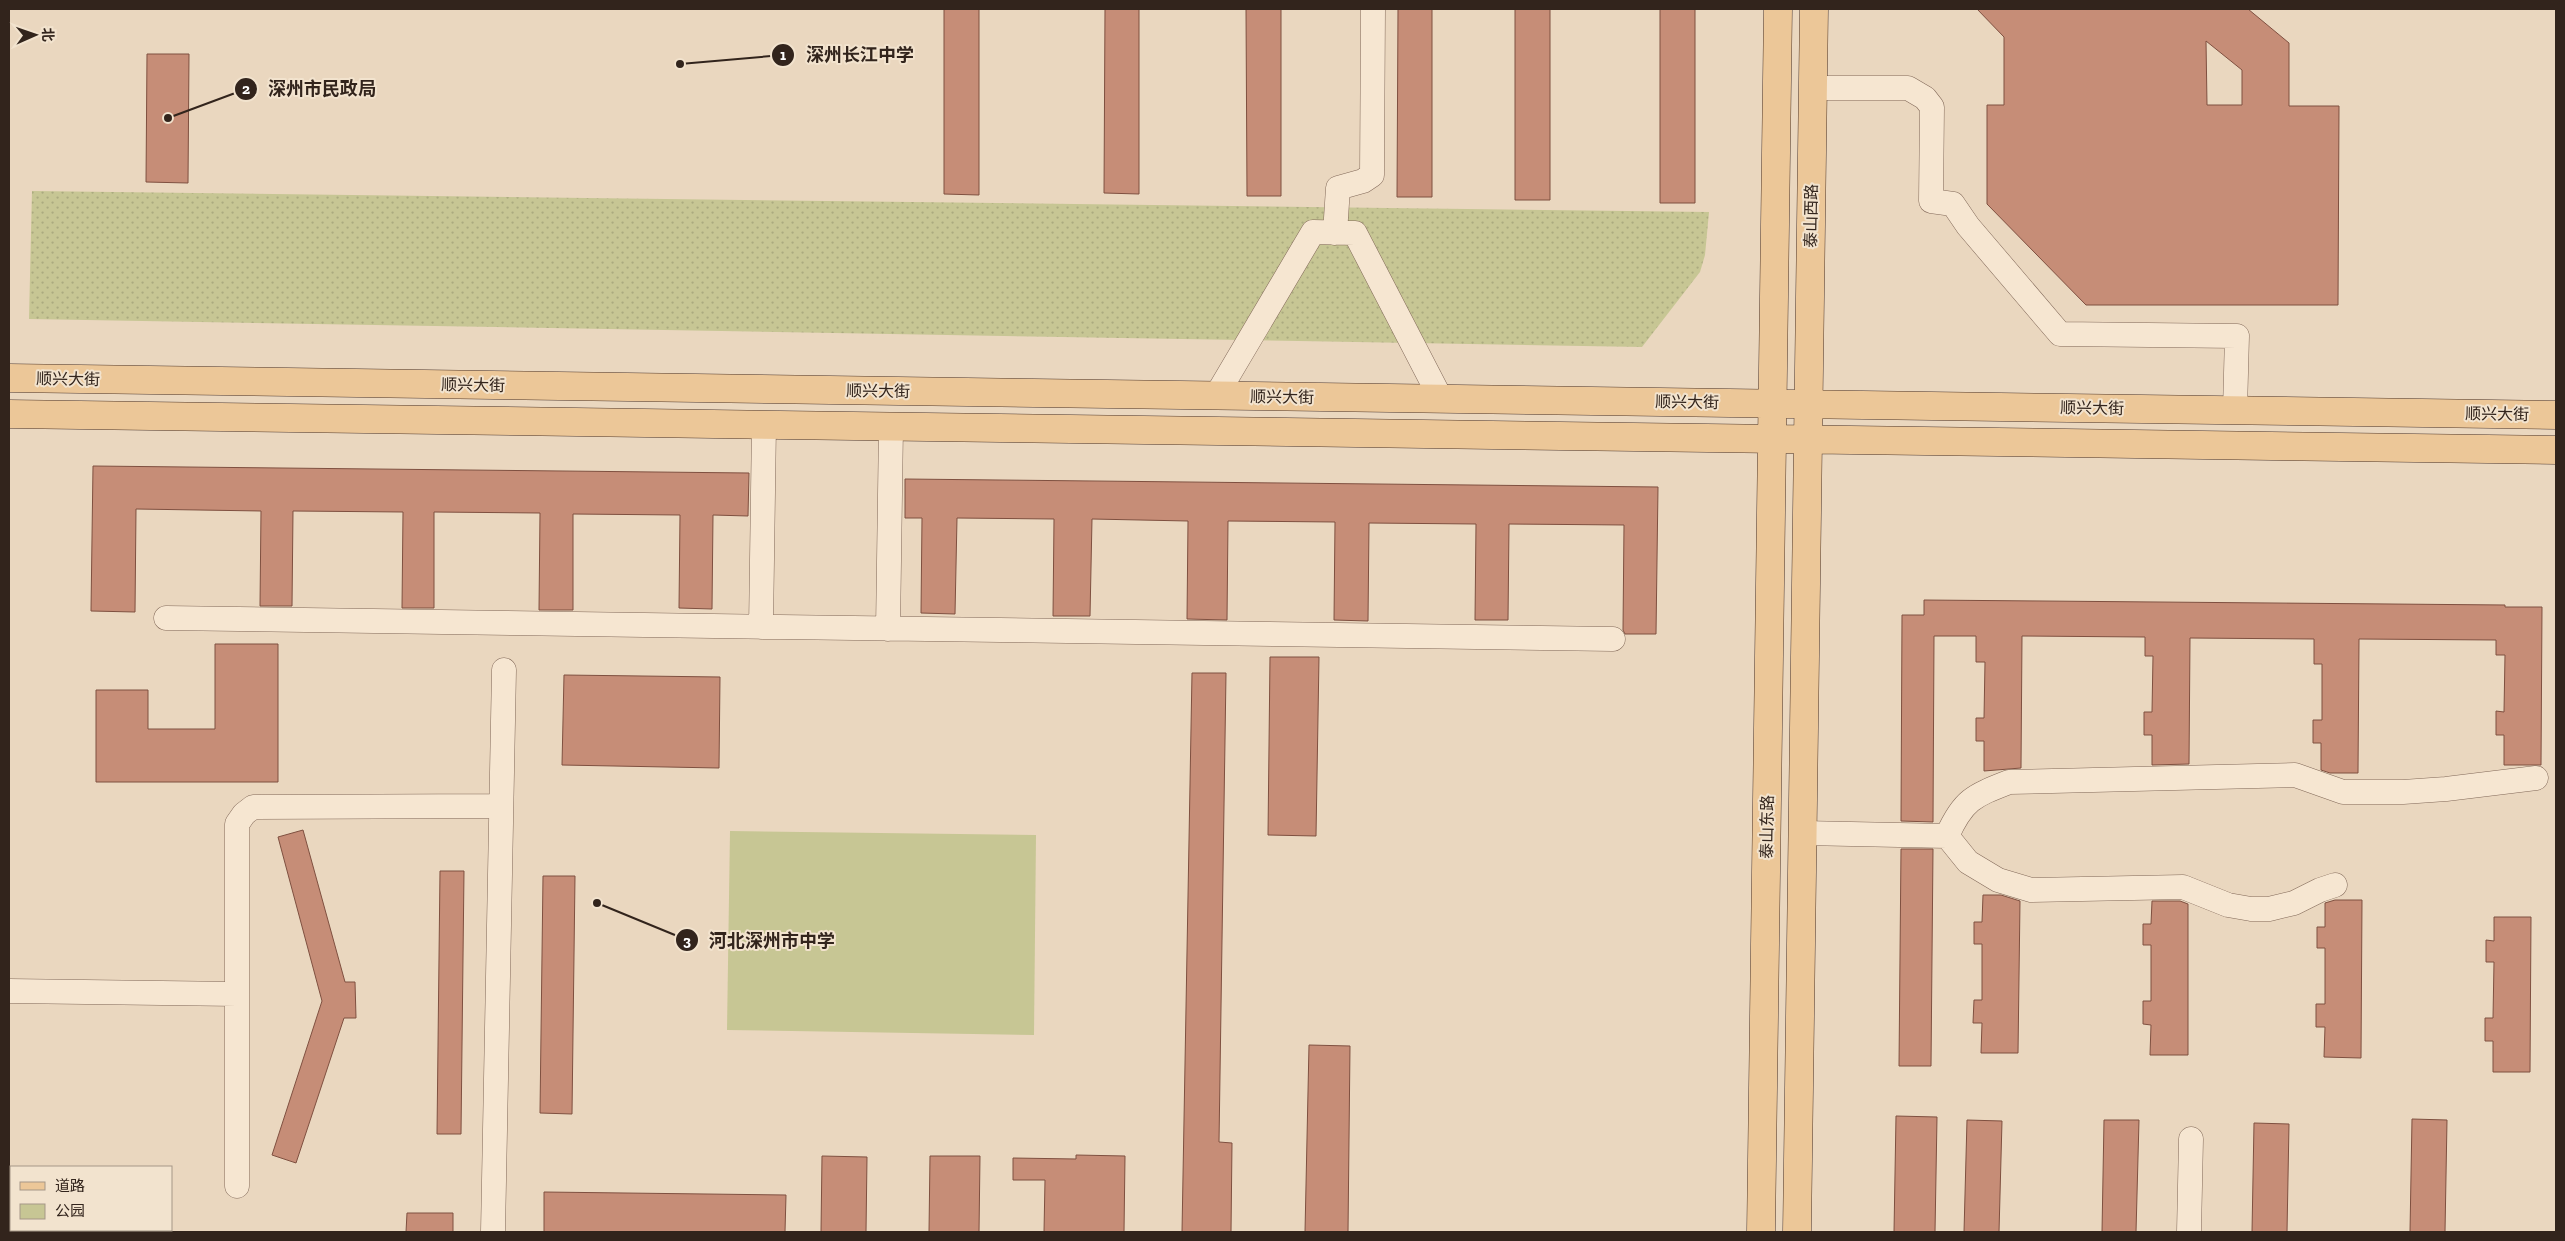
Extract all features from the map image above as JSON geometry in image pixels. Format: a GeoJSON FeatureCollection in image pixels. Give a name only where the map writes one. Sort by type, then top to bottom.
{"type":"FeatureCollection","features":[{"type":"Feature","properties":{"kind":"main road"},"geometry":{"type":"LineString","coordinates":[[1772,421],[1778,9]]}},
{"type":"Feature","properties":{"kind":"main road","name":"泰山西路"},"geometry":{"type":"LineString","coordinates":[[1808,422],[1814,9]]}},
{"type":"Feature","properties":{"kind":"main road","name":"顺兴大街"},"geometry":{"type":"LineString","coordinates":[[9,378],[1441,399],[1808,422],[2235,410],[2556,415]]}},
{"type":"Feature","properties":{"kind":"main road","name":"顺兴大街"},"geometry":{"type":"LineString","coordinates":[[9,414],[891,427],[1772,421],[2556,450]]}},
{"type":"Feature","properties":{"kind":"main road","name":"泰山东路"},"geometry":{"type":"LineString","coordinates":[[1761,1232],[1772,421]]}},
{"type":"Feature","properties":{"kind":"main road"},"geometry":{"type":"LineString","coordinates":[[1797,1232],[1808,422]]}},
{"type":"Feature","properties":{"kind":"lane"},"geometry":{"type":"LineString","coordinates":[[1335,233],[1338,188],[1363,181],[1372,175],[1373,9]]}},
{"type":"Feature","properties":{"kind":"lane"},"geometry":{"type":"LineString","coordinates":[[1813,88],[1908,88],[1924,98],[1932,107],[1931,201],[1953,204],[1968,226],[2060,334],[2237,336],[2235,410]]}},
{"type":"Feature","properties":{"kind":"lane"},"geometry":{"type":"LineString","coordinates":[[1216,396],[1313,232],[1356,233],[1441,399]]}},
{"type":"Feature","properties":{"kind":"lane"},"geometry":{"type":"LineString","coordinates":[[762,627],[764,425]]}},
{"type":"Feature","properties":{"kind":"lane"},"geometry":{"type":"LineString","coordinates":[[888,629],[891,427]]}},
{"type":"Feature","properties":{"kind":"lane"},"geometry":{"type":"LineString","coordinates":[[166,618],[1613,639]]}},
{"type":"Feature","properties":{"kind":"lane"},"geometry":{"type":"LineString","coordinates":[[493,1232],[504,670]]}},
{"type":"Feature","properties":{"kind":"lane"},"geometry":{"type":"LineString","coordinates":[[1947,836],[1958,813],[1968,801],[2009,782],[2295,775],[2343,792],[2402,792],[2446,790],[2536,778]]}},
{"type":"Feature","properties":{"kind":"lane"},"geometry":{"type":"LineString","coordinates":[[236,1186],[237,824],[248,810],[253,807],[501,806]]}},
{"type":"Feature","properties":{"kind":"lane"},"geometry":{"type":"LineString","coordinates":[[1803,833],[1947,836],[1968,862],[1998,880],[2031,890],[2183,887],[2228,905],[2251,909],[2269,909],[2294,903],[2335,885]]}},
{"type":"Feature","properties":{"kind":"lane"},"geometry":{"type":"LineString","coordinates":[[9,991],[237,994]]}},
{"type":"Feature","properties":{"kind":"lane"},"geometry":{"type":"LineString","coordinates":[[2190,1139],[2190,1232]]}},
{"type":"Feature","properties":{"kind":"green space"},"geometry":{"type":"Polygon","coordinates":[[[32,191],[1709,212],[1705,255],[1700,272],[1642,347],[29,319],[32,191]]]}},
{"type":"Feature","properties":{"kind":"green space"},"geometry":{"type":"Polygon","coordinates":[[[730,831],[1036,835],[1034,1035],[727,1030],[730,831]]]}},
{"type":"Feature","properties":{"kind":"building"},"geometry":{"type":"Polygon","coordinates":[[[944,9],[979,9],[979,195],[944,194],[944,9]]]}},
{"type":"Feature","properties":{"kind":"building"},"geometry":{"type":"Polygon","coordinates":[[[1105,9],[1139,9],[1139,194],[1104,193],[1105,9]]]}},
{"type":"Feature","properties":{"kind":"building"},"geometry":{"type":"Polygon","coordinates":[[[1246,9],[1281,9],[1281,196],[1247,196],[1246,9]]]}},
{"type":"Feature","properties":{"kind":"building"},"geometry":{"type":"Polygon","coordinates":[[[1398,9],[1432,9],[1432,197],[1397,197],[1398,9]]]}},
{"type":"Feature","properties":{"kind":"building"},"geometry":{"type":"Polygon","coordinates":[[[1515,9],[1550,9],[1550,200],[1515,200],[1515,9]]]}},
{"type":"Feature","properties":{"kind":"building"},"geometry":{"type":"Polygon","coordinates":[[[1660,9],[1695,9],[1695,203],[1660,203],[1660,9]]]}},
{"type":"Feature","properties":{"kind":"building"},"geometry":{"type":"Polygon","coordinates":[[[1977,9],[2248,9],[2289,43],[2289,106],[2339,106],[2338,305],[2086,305],[1987,204],[1987,105],[2004,105],[2004,37],[1977,9]],[[2206,41],[2207,105],[2242,105],[2242,70],[2206,41]]]}},
{"type":"Feature","properties":{"kind":"building"},"geometry":{"type":"Polygon","coordinates":[[[147,54],[189,54],[188,183],[146,182],[147,54]]]}},
{"type":"Feature","properties":{"kind":"building"},"geometry":{"type":"Polygon","coordinates":[[[93,466],[749,473],[748,516],[713,515],[712,609],[679,608],[680,515],[573,514],[573,610],[539,610],[540,513],[434,512],[434,608],[402,608],[403,512],[293,511],[292,606],[260,606],[261,511],[136,509],[135,612],[91,611],[93,466]]]}},
{"type":"Feature","properties":{"kind":"building"},"geometry":{"type":"Polygon","coordinates":[[[905,479],[1658,487],[1656,634],[1625,634],[1623,630],[1624,525],[1509,524],[1508,620],[1475,620],[1476,524],[1369,523],[1368,621],[1334,620],[1335,522],[1228,521],[1227,620],[1187,619],[1188,521],[1092,519],[1090,616],[1053,616],[1054,519],[957,518],[955,614],[921,613],[922,518],[905,518],[905,479]]]}},
{"type":"Feature","properties":{"kind":"building"},"geometry":{"type":"Polygon","coordinates":[[[1924,600],[2505,605],[2505,607],[2542,607],[2541,765],[2504,765],[2504,735],[2496,735],[2496,711],[2504,712],[2505,655],[2496,655],[2496,640],[2359,639],[2358,773],[2330,773],[2321,770],[2321,743],[2313,743],[2313,720],[2322,720],[2322,664],[2314,664],[2314,639],[2190,638],[2189,764],[2152,765],[2152,735],[2144,735],[2144,712],[2152,712],[2153,656],[2145,656],[2145,637],[2022,636],[2021,768],[1984,771],[1984,741],[1976,741],[1976,718],[1984,718],[1985,662],[1976,662],[1976,636],[1934,636],[1933,822],[1901,821],[1902,615],[1924,615],[1924,600]]]}},
{"type":"Feature","properties":{"kind":"building"},"geometry":{"type":"Polygon","coordinates":[[[215,644],[278,644],[278,782],[96,782],[96,690],[148,690],[148,729],[215,729],[215,644]]]}},
{"type":"Feature","properties":{"kind":"building"},"geometry":{"type":"Polygon","coordinates":[[[1270,657],[1319,657],[1316,836],[1268,835],[1270,657]]]}},
{"type":"Feature","properties":{"kind":"building"},"geometry":{"type":"Polygon","coordinates":[[[1192,673],[1226,673],[1219,1142],[1232,1143],[1231,1232],[1182,1232],[1192,673]]]}},
{"type":"Feature","properties":{"kind":"building"},"geometry":{"type":"Polygon","coordinates":[[[564,675],[720,677],[719,768],[562,765],[564,675]]]}},
{"type":"Feature","properties":{"kind":"building"},"geometry":{"type":"Polygon","coordinates":[[[303,830],[345,982],[355,982],[356,1018],[344,1018],[296,1163],[272,1155],[322,1001],[278,837],[303,830]]]}},
{"type":"Feature","properties":{"kind":"building"},"geometry":{"type":"Polygon","coordinates":[[[1901,849],[1933,849],[1931,1066],[1899,1066],[1901,849]]]}},
{"type":"Feature","properties":{"kind":"building"},"geometry":{"type":"Polygon","coordinates":[[[440,871],[464,871],[461,1134],[437,1134],[440,871]]]}},
{"type":"Feature","properties":{"kind":"building"},"geometry":{"type":"Polygon","coordinates":[[[543,876],[575,876],[572,1114],[540,1113],[543,876]]]}},
{"type":"Feature","properties":{"kind":"building"},"geometry":{"type":"Polygon","coordinates":[[[1983,895],[2001,895],[2020,901],[2018,1053],[1981,1053],[1982,1023],[1973,1023],[1974,1000],[1982,1000],[1982,944],[1974,944],[1974,922],[1982,922],[1983,895]]]}},
{"type":"Feature","properties":{"kind":"building"},"geometry":{"type":"Polygon","coordinates":[[[2335,900],[2362,900],[2361,1058],[2324,1057],[2325,1027],[2316,1027],[2316,1004],[2325,1004],[2325,948],[2317,948],[2317,927],[2325,927],[2325,903],[2335,900]]]}},
{"type":"Feature","properties":{"kind":"building"},"geometry":{"type":"Polygon","coordinates":[[[2152,901],[2180,901],[2188,904],[2188,1055],[2150,1055],[2151,1025],[2143,1024],[2143,1001],[2151,1001],[2151,945],[2143,945],[2143,924],[2151,924],[2152,901]]]}},
{"type":"Feature","properties":{"kind":"building"},"geometry":{"type":"Polygon","coordinates":[[[2494,917],[2531,917],[2530,1072],[2493,1072],[2493,1041],[2485,1041],[2485,1018],[2493,1018],[2494,962],[2486,962],[2486,940],[2494,941],[2494,917]]]}},
{"type":"Feature","properties":{"kind":"building"},"geometry":{"type":"Polygon","coordinates":[[[1309,1045],[1350,1046],[1348,1232],[1305,1232],[1309,1045]]]}},
{"type":"Feature","properties":{"kind":"building"},"geometry":{"type":"Polygon","coordinates":[[[1896,1116],[1937,1117],[1935,1232],[1894,1232],[1896,1116]]]}},
{"type":"Feature","properties":{"kind":"building"},"geometry":{"type":"Polygon","coordinates":[[[2412,1119],[2447,1120],[2445,1232],[2410,1232],[2412,1119]]]}},
{"type":"Feature","properties":{"kind":"building"},"geometry":{"type":"Polygon","coordinates":[[[1967,1120],[2002,1121],[1999,1232],[1964,1232],[1967,1120]]]}},
{"type":"Feature","properties":{"kind":"building"},"geometry":{"type":"Polygon","coordinates":[[[2104,1120],[2139,1120],[2136,1232],[2102,1232],[2104,1120]]]}},
{"type":"Feature","properties":{"kind":"building"},"geometry":{"type":"Polygon","coordinates":[[[2254,1123],[2289,1124],[2287,1232],[2252,1232],[2254,1123]]]}},
{"type":"Feature","properties":{"kind":"building"},"geometry":{"type":"Polygon","coordinates":[[[1076,1155],[1125,1156],[1124,1232],[1044,1232],[1045,1180],[1013,1180],[1013,1158],[1076,1159],[1076,1155]]]}},
{"type":"Feature","properties":{"kind":"building"},"geometry":{"type":"Polygon","coordinates":[[[822,1156],[867,1157],[866,1232],[821,1232],[822,1156]]]}},
{"type":"Feature","properties":{"kind":"building"},"geometry":{"type":"Polygon","coordinates":[[[930,1156],[980,1156],[979,1232],[929,1232],[930,1156]]]}},
{"type":"Feature","properties":{"kind":"building"},"geometry":{"type":"Polygon","coordinates":[[[544,1192],[786,1195],[785,1232],[544,1232],[544,1192]]]}},
{"type":"Feature","properties":{"kind":"building"},"geometry":{"type":"Polygon","coordinates":[[[407,1213],[453,1213],[453,1232],[406,1232],[407,1213]]]}},
{"type":"Feature","properties":{"kind":"place","name":"深州长江中学"},"geometry":{"type":"Point","coordinates":[680,64]}},
{"type":"Feature","properties":{"kind":"place","name":"深州市民政局"},"geometry":{"type":"Point","coordinates":[168,118]}},
{"type":"Feature","properties":{"kind":"place","name":"河北深州市中学"},"geometry":{"type":"Point","coordinates":[597,903]}}]}
